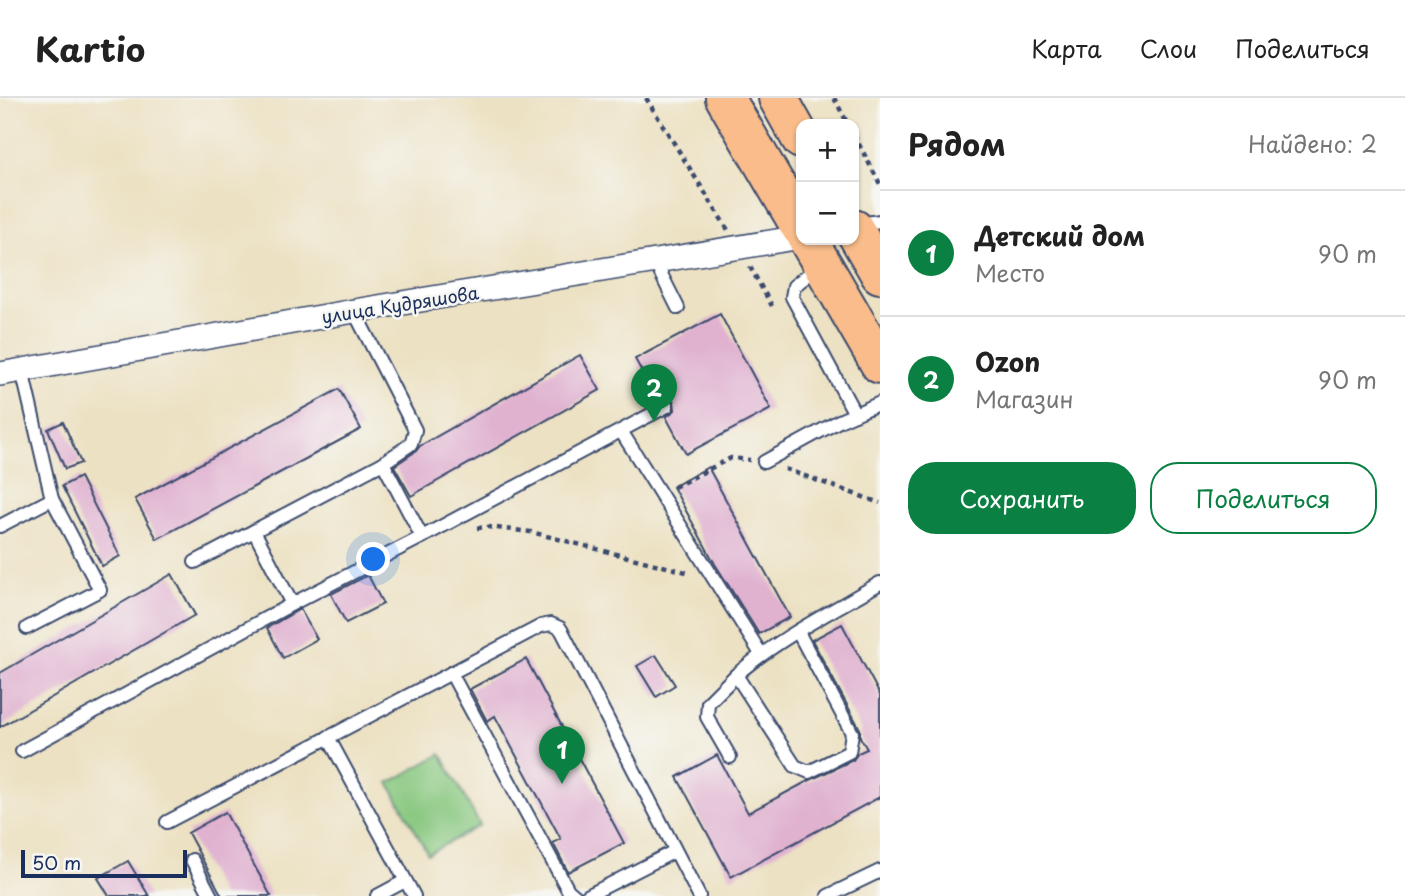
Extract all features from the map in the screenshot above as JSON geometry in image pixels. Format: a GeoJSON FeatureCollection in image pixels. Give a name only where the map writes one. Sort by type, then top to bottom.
{"type":"FeatureCollection","features":[{"type":"Feature","properties":{"kind":"highway"},"geometry":{"type":"LineString","coordinates":[[725,98],[796,219]]}},
{"type":"Feature","properties":{"kind":"highway"},"geometry":{"type":"LineString","coordinates":[[778,98],[796,130]]}},
{"type":"Feature","properties":{"kind":"highway"},"geometry":{"type":"LineString","coordinates":[[859,236],[880,274]]}},
{"type":"Feature","properties":{"kind":"highway"},"geometry":{"type":"LineString","coordinates":[[810,247],[880,364]]}},
{"type":"Feature","properties":{"kind":"street","name":"улица Кудряшова"},"geometry":{"type":"LineString","coordinates":[[11,372],[354,311],[740,248],[810,247]]}},
{"type":"Feature","properties":{"kind":"lane"},"geometry":{"type":"LineString","coordinates":[[859,226],[880,221]]}},
{"type":"Feature","properties":{"kind":"lane"},"geometry":{"type":"LineString","coordinates":[[810,247],[792,297],[855,414]]}},
{"type":"Feature","properties":{"kind":"lane"},"geometry":{"type":"LineString","coordinates":[[654,262],[678,308]]}},
{"type":"Feature","properties":{"kind":"lane"},"geometry":{"type":"LineString","coordinates":[[195,562],[383,463],[411,444],[415,430],[354,311]]}},
{"type":"Feature","properties":{"kind":"lane"},"geometry":{"type":"LineString","coordinates":[[11,372],[52,499],[100,590],[27,628]]}},
{"type":"Feature","properties":{"kind":"lane"},"geometry":{"type":"LineString","coordinates":[[764,462],[880,403]]}},
{"type":"Feature","properties":{"kind":"lane"},"geometry":{"type":"LineString","coordinates":[[22,751],[292,604],[667,407]]}},
{"type":"Feature","properties":{"kind":"lane"},"geometry":{"type":"LineString","coordinates":[[621,431],[761,654]]}},
{"type":"Feature","properties":{"kind":"lane"},"geometry":{"type":"LineString","coordinates":[[383,463],[422,537]]}},
{"type":"Feature","properties":{"kind":"lane"},"geometry":{"type":"LineString","coordinates":[[0,526],[52,499]]}},
{"type":"Feature","properties":{"kind":"lane"},"geometry":{"type":"LineString","coordinates":[[254,531],[292,604]]}},
{"type":"Feature","properties":{"kind":"lane"},"geometry":{"type":"LineString","coordinates":[[730,757],[708,717],[708,703],[761,654],[880,583]]}},
{"type":"Feature","properties":{"kind":"lane"},"geometry":{"type":"LineString","coordinates":[[167,822],[545,624],[555,625],[560,628],[699,896]]}},
{"type":"Feature","properties":{"kind":"lane"},"geometry":{"type":"LineString","coordinates":[[736,675],[794,766],[809,772],[849,752],[852,733],[797,632]]}},
{"type":"Feature","properties":{"kind":"lane"},"geometry":{"type":"LineString","coordinates":[[451,673],[568,890],[575,896]]}},
{"type":"Feature","properties":{"kind":"lane"},"geometry":{"type":"LineString","coordinates":[[328,737],[414,896]]}},
{"type":"Feature","properties":{"kind":"lane"},"geometry":{"type":"LineString","coordinates":[[587,896],[675,850]]}},
{"type":"Feature","properties":{"kind":"lane"},"geometry":{"type":"LineString","coordinates":[[192,860],[211,896]]}},
{"type":"Feature","properties":{"kind":"lane"},"geometry":{"type":"LineString","coordinates":[[828,896],[880,871]]}},
{"type":"Feature","properties":{"kind":"lane"},"geometry":{"type":"LineString","coordinates":[[377,896],[405,881]]}},
{"type":"Feature","properties":{"kind":"path"},"geometry":{"type":"LineString","coordinates":[[646,98],[740,248],[772,306]]}},
{"type":"Feature","properties":{"kind":"path"},"geometry":{"type":"LineString","coordinates":[[834,98],[845,119]]}},
{"type":"Feature","properties":{"kind":"path"},"geometry":{"type":"LineString","coordinates":[[859,144],[880,184]]}},
{"type":"Feature","properties":{"kind":"path"},"geometry":{"type":"LineString","coordinates":[[475,529],[488,527],[531,532],[714,580]]}},
{"type":"Feature","properties":{"kind":"green space"},"geometry":{"type":"Polygon","coordinates":[[[441,754],[480,825],[428,854],[389,783],[441,754]]]}},
{"type":"Feature","properties":{"kind":"building"},"geometry":{"type":"Polygon","coordinates":[[[720,314],[771,409],[686,454],[666,417],[675,410],[674,401],[667,397],[658,401],[635,359],[720,314]]]}},
{"type":"Feature","properties":{"kind":"building"},"geometry":{"type":"Polygon","coordinates":[[[580,355],[600,390],[411,496],[394,466],[420,446],[580,355]]]}},
{"type":"Feature","properties":{"kind":"building"},"geometry":{"type":"Polygon","coordinates":[[[339,389],[361,429],[157,539],[135,499],[339,389]]]}},
{"type":"Feature","properties":{"kind":"building"},"geometry":{"type":"Polygon","coordinates":[[[63,422],[81,463],[65,469],[48,429],[63,422]]]}},
{"type":"Feature","properties":{"kind":"building"},"geometry":{"type":"Polygon","coordinates":[[[708,467],[790,617],[759,634],[715,564],[673,487],[708,467]]]}},
{"type":"Feature","properties":{"kind":"building"},"geometry":{"type":"Polygon","coordinates":[[[80,477],[120,556],[102,566],[62,486],[80,477]]]}},
{"type":"Feature","properties":{"kind":"building"},"geometry":{"type":"Polygon","coordinates":[[[172,574],[195,615],[0,727],[0,673],[172,574]]]}},
{"type":"Feature","properties":{"kind":"building"},"geometry":{"type":"Polygon","coordinates":[[[368,575],[383,604],[346,623],[331,594],[368,575]]]}},
{"type":"Feature","properties":{"kind":"building"},"geometry":{"type":"Polygon","coordinates":[[[300,609],[317,639],[283,658],[267,628],[300,609]]]}},
{"type":"Feature","properties":{"kind":"building"},"geometry":{"type":"Polygon","coordinates":[[[842,624],[880,695],[880,797],[731,877],[677,777],[717,755],[748,813],[853,760],[858,753],[867,749],[860,737],[860,729],[812,640],[842,624]]]}},
{"type":"Feature","properties":{"kind":"building"},"geometry":{"type":"Polygon","coordinates":[[[656,655],[675,685],[656,697],[637,666],[656,655]]]}},
{"type":"Feature","properties":{"kind":"building"},"geometry":{"type":"Polygon","coordinates":[[[526,659],[624,843],[568,872],[553,843],[561,839],[495,716],[487,721],[470,689],[526,659]]]}},
{"type":"Feature","properties":{"kind":"building"},"geometry":{"type":"Polygon","coordinates":[[[225,812],[271,896],[222,896],[188,833],[225,812]]]}},
{"type":"Feature","properties":{"kind":"building"},"geometry":{"type":"Polygon","coordinates":[[[128,861],[149,896],[109,896],[98,878],[128,861]]]}},
{"type":"Feature","properties":{"kind":"place","name":"Ozon"},"geometry":{"type":"Point","coordinates":[654,422]}},
{"type":"Feature","properties":{"kind":"place","name":"Детский дом"},"geometry":{"type":"Point","coordinates":[562,784]}}]}
